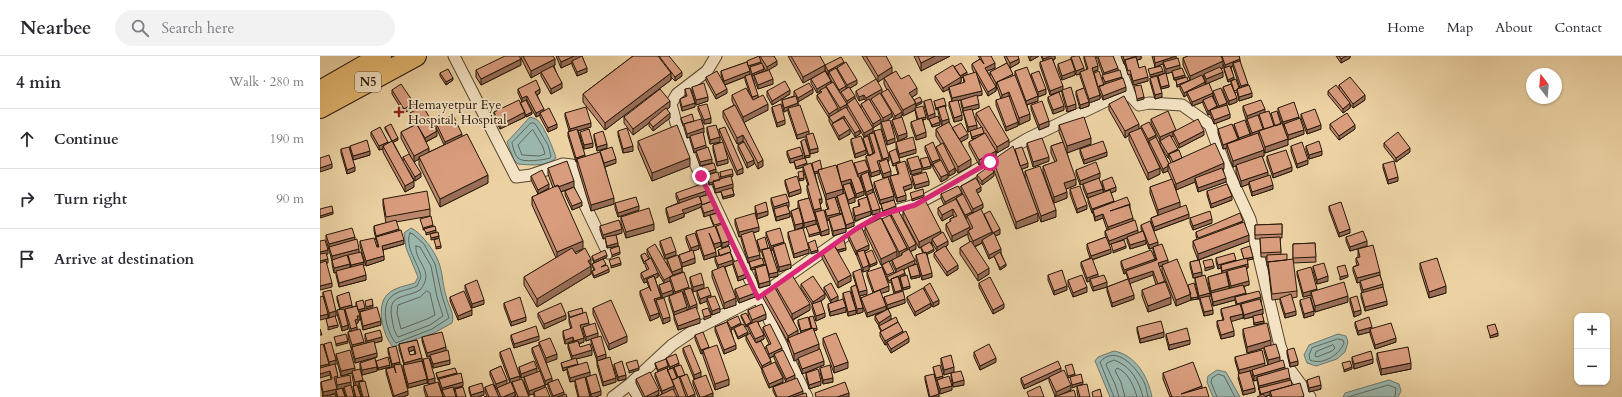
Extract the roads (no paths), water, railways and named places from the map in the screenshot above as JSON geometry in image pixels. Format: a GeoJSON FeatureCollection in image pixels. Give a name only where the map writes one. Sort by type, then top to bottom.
{"type":"FeatureCollection","features":[{"type":"Feature","properties":{"kind":"highway","name":"N5"},"geometry":{"type":"LineString","coordinates":[[320,91],[380,63],[416,56]]}},
{"type":"Feature","properties":{"kind":"highway","name":"N5"},"geometry":{"type":"LineString","coordinates":[[320,108],[380,63]]}},
{"type":"Feature","properties":{"kind":"highway"},"geometry":{"type":"LineString","coordinates":[[320,82],[380,63]]}},
{"type":"Feature","properties":{"kind":"highway"},"geometry":{"type":"LineString","coordinates":[[320,118],[362,96],[380,63]]}},
{"type":"Feature","properties":{"kind":"street"},"geometry":{"type":"LineString","coordinates":[[454,56],[516,177],[531,175],[563,164],[572,166],[585,205],[608,253]]}},
{"type":"Feature","properties":{"kind":"street"},"geometry":{"type":"LineString","coordinates":[[716,56],[707,71],[677,94],[671,104],[676,123],[758,298],[807,397]]}},
{"type":"Feature","properties":{"kind":"street"},"geometry":{"type":"LineString","coordinates":[[1115,56],[1130,95],[1139,105],[1149,103],[1182,105],[1210,125],[1224,163],[1250,219],[1280,346],[1288,367],[1310,397]]}},
{"type":"Feature","properties":{"kind":"street"},"geometry":{"type":"LineString","coordinates":[[613,397],[630,384],[672,345],[689,333],[758,298],[856,229],[880,215],[915,205],[945,189],[1027,139],[1110,99],[1130,95]]}},
{"type":"Feature","properties":{"kind":"street"},"geometry":{"type":"LineString","coordinates":[[630,384],[639,397]]}},
{"type":"Feature","properties":{"kind":"water"},"geometry":{"type":"Polygon","coordinates":[[[530,117],[539,121],[553,149],[556,158],[548,163],[528,165],[518,164],[514,160],[507,142],[530,117]]]}},
{"type":"Feature","properties":{"kind":"water"},"geometry":{"type":"Polygon","coordinates":[[[411,228],[420,234],[438,261],[445,293],[453,319],[452,323],[434,333],[393,347],[386,336],[381,313],[382,305],[388,294],[397,288],[415,283],[418,277],[406,248],[404,233],[411,228]]]}},
{"type":"Feature","properties":{"kind":"water"},"geometry":{"type":"Polygon","coordinates":[[[1338,334],[1346,336],[1348,342],[1345,352],[1337,359],[1316,366],[1307,363],[1304,355],[1309,345],[1338,334]]]}},
{"type":"Feature","properties":{"kind":"water"},"geometry":{"type":"Polygon","coordinates":[[[1114,351],[1129,357],[1140,368],[1150,389],[1152,397],[1110,397],[1095,361],[1098,357],[1114,351]]]}},
{"type":"Feature","properties":{"kind":"water"},"geometry":{"type":"Polygon","coordinates":[[[1217,370],[1226,372],[1240,397],[1213,397],[1207,382],[1208,376],[1217,370]]]}},
{"type":"Feature","properties":{"kind":"water"},"geometry":{"type":"Polygon","coordinates":[[[1389,380],[1399,384],[1401,391],[1398,397],[1343,397],[1345,393],[1389,380]]]}},
{"type":"Feature","properties":{"kind":"place","name":"Hemayetpur Eye Hospital, Hospital"},"geometry":{"type":"Point","coordinates":[399,112]}}]}
